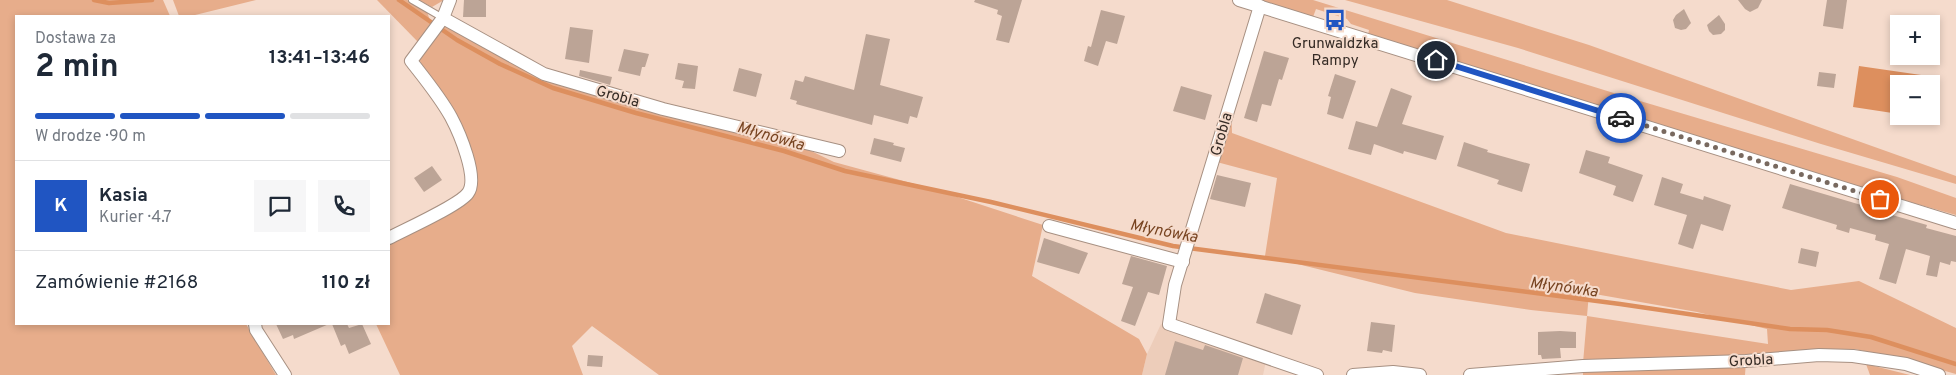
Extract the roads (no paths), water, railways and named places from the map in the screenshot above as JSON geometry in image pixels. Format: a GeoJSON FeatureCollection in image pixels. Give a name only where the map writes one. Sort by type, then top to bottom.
{"type":"FeatureCollection","features":[{"type":"Feature","properties":{"kind":"street"},"geometry":{"type":"LineString","coordinates":[[390,237],[458,202],[469,192],[472,179],[471,171],[465,150],[451,118],[431,86],[411,61],[443,18],[450,0]]}},
{"type":"Feature","properties":{"kind":"street"},"geometry":{"type":"LineString","coordinates":[[1239,0],[1956,223]]}},
{"type":"Feature","properties":{"kind":"street","name":"Grobla"},"geometry":{"type":"LineString","coordinates":[[1260,6],[1184,262],[1175,286],[1169,324],[1301,372],[1318,375]]}},
{"type":"Feature","properties":{"kind":"street","name":"Grobla"},"geometry":{"type":"LineString","coordinates":[[443,18],[544,74],[664,109],[839,151]]}},
{"type":"Feature","properties":{"kind":"street"},"geometry":{"type":"LineString","coordinates":[[1050,226],[1184,262]]}},
{"type":"Feature","properties":{"kind":"street"},"geometry":{"type":"LineString","coordinates":[[255,325],[256,330],[284,375]]}},
{"type":"Feature","properties":{"kind":"street","name":"Grobla"},"geometry":{"type":"LineString","coordinates":[[1470,375],[1583,366],[1746,361],[1819,355],[1854,356],[1906,364],[1939,375]]}},
{"type":"Feature","properties":{"kind":"street"},"geometry":{"type":"LineString","coordinates":[[1353,375],[1393,372],[1420,375]]}},
{"type":"Feature","properties":{"kind":"lane","name":"Grobla"},"geometry":{"type":"LineString","coordinates":[[412,0],[443,18]]}},
{"type":"Feature","properties":{"kind":"waterway","name":"Młynówka"},"geometry":{"type":"LineString","coordinates":[[94,0],[109,3],[152,0]]}},
{"type":"Feature","properties":{"kind":"waterway","name":"Młynówka"},"geometry":{"type":"LineString","coordinates":[[399,0],[457,40],[500,64],[553,88],[636,113],[784,151],[845,171],[991,202],[1173,246],[1620,304],[1790,329],[1827,330],[1871,337],[1956,364]]}},
{"type":"Feature","properties":{"kind":"place","name":"Grunwaldzka Rampy"},"geometry":{"type":"Point","coordinates":[1335,20]}}]}
